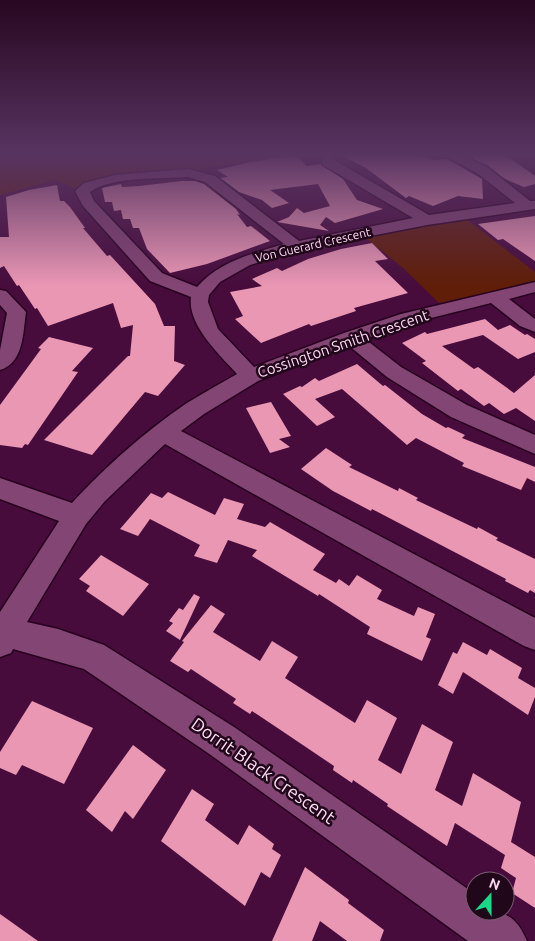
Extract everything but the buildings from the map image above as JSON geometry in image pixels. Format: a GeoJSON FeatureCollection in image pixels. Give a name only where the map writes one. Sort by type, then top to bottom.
{"type":"FeatureCollection","features":[{"type":"Feature","properties":{"kind":"street"},"geometry":{"type":"LineString","coordinates":[[85,198],[156,277],[200,294],[199,302],[209,331],[250,376]]}},
{"type":"Feature","properties":{"kind":"street"},"geometry":{"type":"LineString","coordinates":[[234,198],[296,246]]}},
{"type":"Feature","properties":{"kind":"street"},"geometry":{"type":"LineString","coordinates":[[389,198],[427,220]]}},
{"type":"Feature","properties":{"kind":"street","name":"Von Guerard Crescent"},"geometry":{"type":"LineString","coordinates":[[200,294],[214,278],[244,262],[296,246],[427,220],[530,205]]}},
{"type":"Feature","properties":{"kind":"street","name":"Cossington Smith Crescent"},"geometry":{"type":"LineString","coordinates":[[3,637],[24,598],[78,516],[96,494],[165,431],[196,408],[250,376],[351,337],[408,318],[535,287]]}},
{"type":"Feature","properties":{"kind":"street"},"geometry":{"type":"LineString","coordinates":[[0,295],[17,312],[10,351],[0,364]]}},
{"type":"Feature","properties":{"kind":"street"},"geometry":{"type":"LineString","coordinates":[[495,297],[535,326]]}},
{"type":"Feature","properties":{"kind":"street"},"geometry":{"type":"LineString","coordinates":[[351,337],[394,372],[459,411],[535,445]]}},
{"type":"Feature","properties":{"kind":"street"},"geometry":{"type":"LineString","coordinates":[[165,431],[178,442],[535,635]]}},
{"type":"Feature","properties":{"kind":"street"},"geometry":{"type":"LineString","coordinates":[[0,488],[78,516]]}},
{"type":"Feature","properties":{"kind":"street","name":"Dorrit Black Crescent"},"geometry":{"type":"LineString","coordinates":[[3,637],[58,645],[93,656],[221,740],[505,941]]}},
{"type":"Feature","properties":{"kind":"shaded area"},"geometry":{"type":"Polygon","coordinates":[[[465,218],[535,272],[535,283],[439,303],[402,267],[362,235],[465,218]]]}}]}
